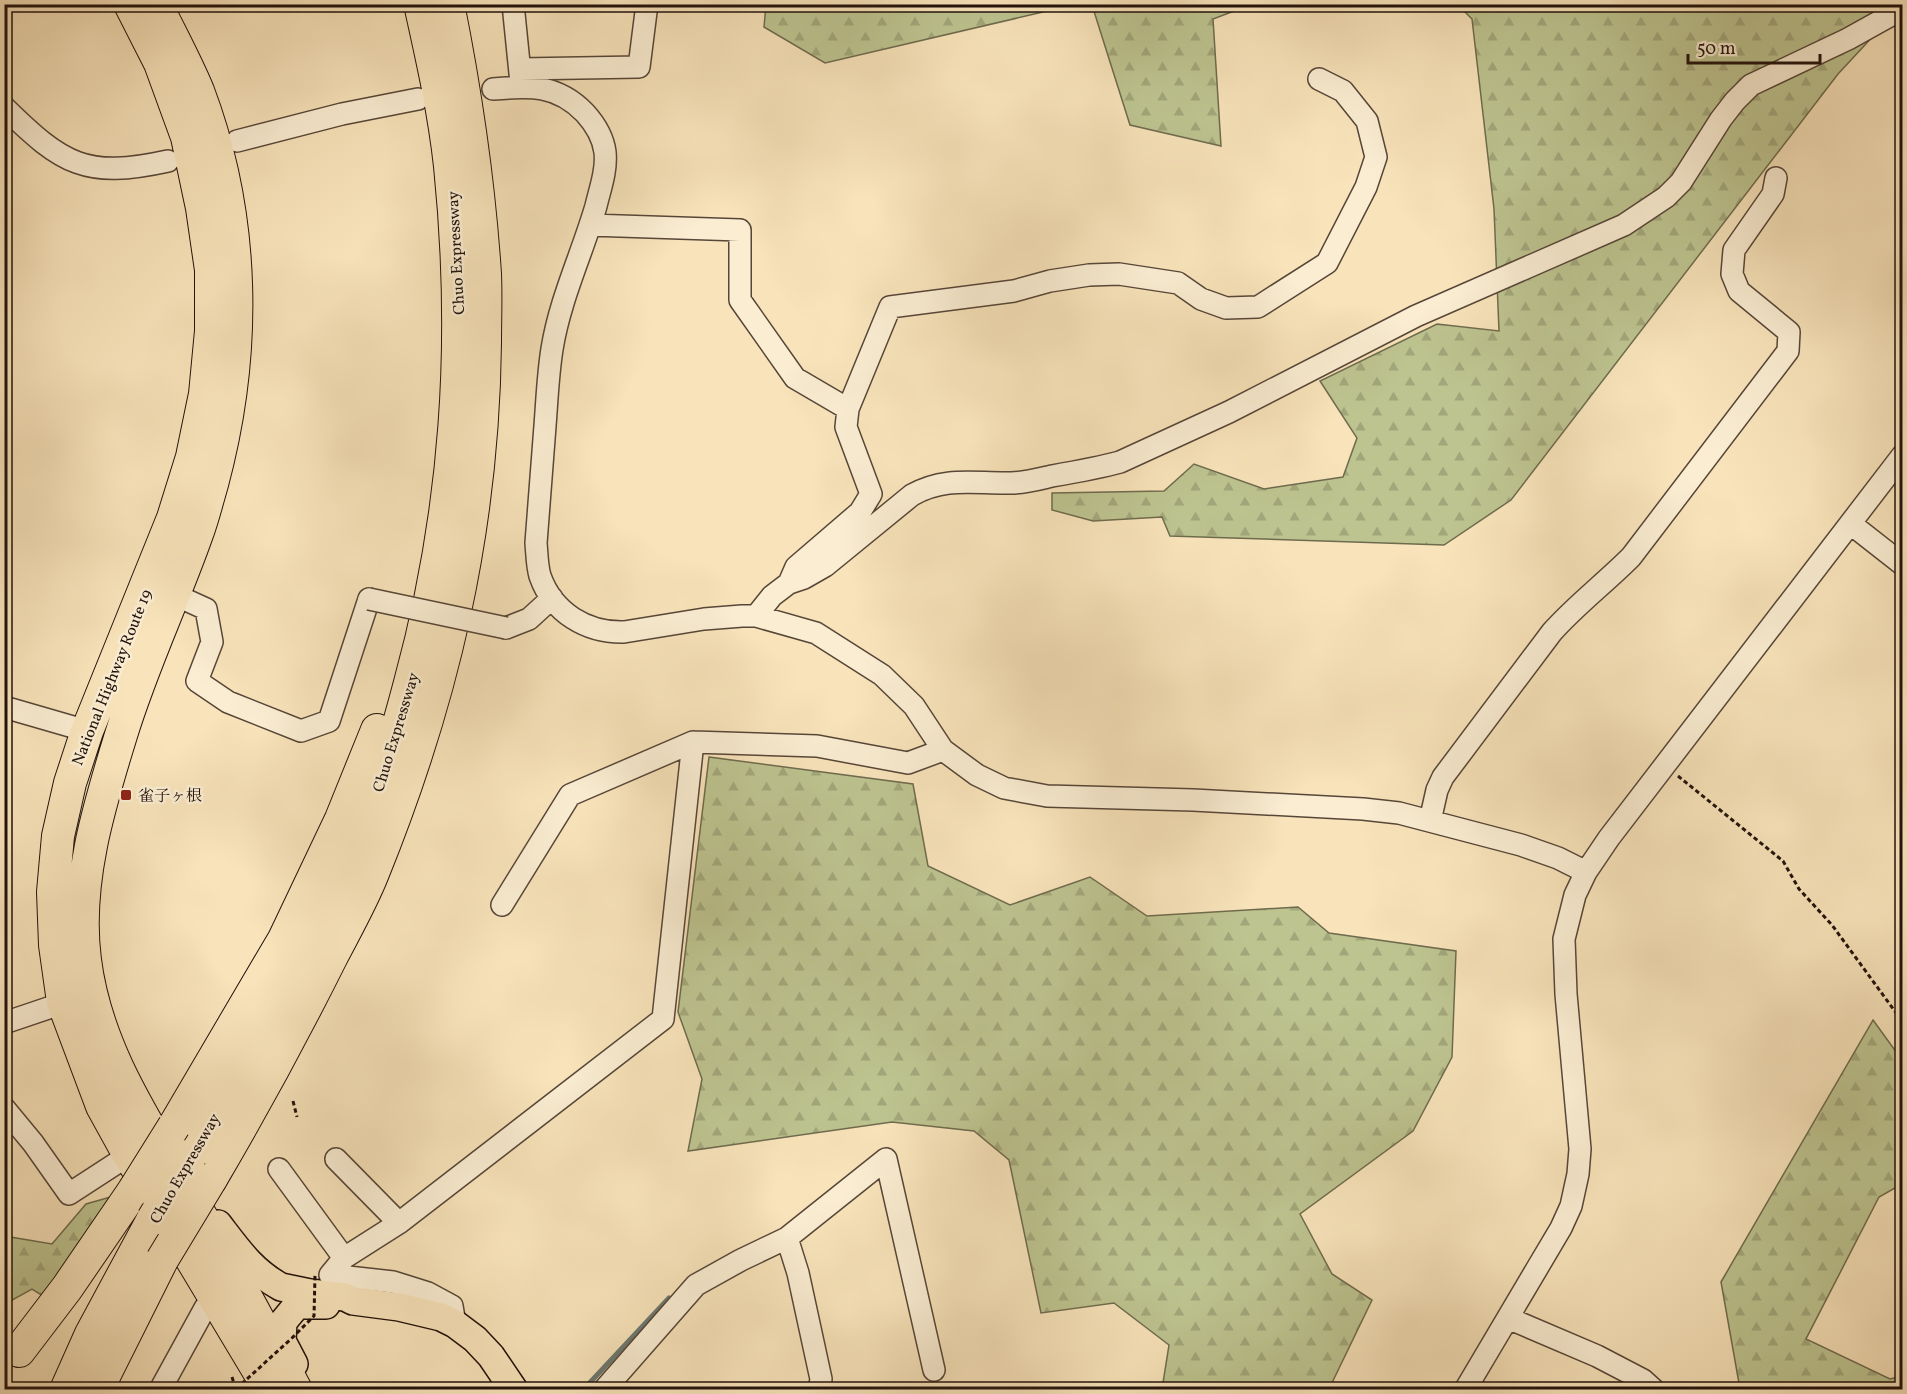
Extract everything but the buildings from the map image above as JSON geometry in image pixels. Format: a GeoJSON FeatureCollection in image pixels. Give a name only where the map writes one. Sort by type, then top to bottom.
{"type":"FeatureCollection","features":[{"type":"Feature","properties":{"kind":"highway","name":"National Highway Route 19"},"geometry":{"type":"LineString","coordinates":[[130,4],[160,63],[187,137],[202,208],[211,270],[211,331],[206,394],[192,457],[174,518],[87,731],[70,783],[58,836],[53,892],[56,945],[77,998],[102,1106],[270,1389]]}},
{"type":"Feature","properties":{"kind":"highway","name":"National Highway Route 19"},"geometry":{"type":"LineString","coordinates":[[77,998],[84,957],[83,889],[93,839],[135,689],[199,531],[220,453],[233,384],[237,318],[236,260],[230,207],[213,138],[197,90],[156,4]]}},
{"type":"Feature","properties":{"kind":"highway","name":"Chuo Expressway"},"geometry":{"type":"LineString","coordinates":[[66,1389],[91,1334],[153,1219],[191,1155],[329,905],[374,804],[419,650],[434,590],[448,507],[458,388],[458,270],[449,163],[437,80],[420,4]]}},
{"type":"Feature","properties":{"kind":"highway","name":"Chuo Expressway"},"geometry":{"type":"LineString","coordinates":[[98,1389],[200,1187],[306,1008],[372,876],[421,742],[446,656],[461,588],[477,480],[484,382],[485,277],[475,158],[463,78],[448,4]]}},
{"type":"Feature","properties":{"kind":"highway"},"geometry":{"type":"LineString","coordinates":[[468,4],[493,168],[501,300],[502,366],[498,430],[477,480]]}},
{"type":"Feature","properties":{"kind":"highway"},"geometry":{"type":"LineString","coordinates":[[19,1351],[67,1288],[134,1190],[284,939],[341,819],[383,716],[419,650]]}},
{"type":"Feature","properties":{"kind":"highway","name":"National Highway Route 19"},"geometry":{"type":"LineString","coordinates":[[77,998],[98,1020],[123,1082],[200,1187],[238,1282],[296,1389]]}},
{"type":"Feature","properties":{"kind":"main road"},"geometry":{"type":"LineString","coordinates":[[200,1187],[201,1201],[245,1260],[263,1277],[281,1287],[425,1312],[455,1324],[475,1339],[491,1356],[514,1389]]}},
{"type":"Feature","properties":{"kind":"main road"},"geometry":{"type":"LineString","coordinates":[[296,1389],[297,1371],[282,1341],[283,1322],[297,1305],[345,1305],[353,1301]]}},
{"type":"Feature","properties":{"kind":"street"},"geometry":{"type":"LineString","coordinates":[[513,4],[521,78]]}},
{"type":"Feature","properties":{"kind":"street"},"geometry":{"type":"LineString","coordinates":[[493,89],[521,78],[639,68],[647,4]]}},
{"type":"Feature","properties":{"kind":"street"},"geometry":{"type":"LineString","coordinates":[[756,616],[772,596],[789,583],[825,566],[912,495],[927,486],[975,481],[1012,483],[1120,462],[1229,412],[1416,316],[1624,225],[1666,197],[1681,182],[1721,119],[1735,100],[1751,85],[1848,39],[1902,9]]}},
{"type":"Feature","properties":{"kind":"street"},"geometry":{"type":"LineString","coordinates":[[521,78],[536,87],[562,94],[595,125],[602,138],[605,166],[590,225],[564,300],[552,349],[536,543],[540,575],[552,598],[574,620],[594,628],[624,632],[704,619],[756,616],[816,633],[882,675],[914,706],[943,750],[977,775],[1004,788],[1047,796],[1194,800],[1399,813],[1521,844],[1586,872]]}},
{"type":"Feature","properties":{"kind":"street"},"geometry":{"type":"LineString","coordinates":[[789,583],[796,567],[860,512],[871,494],[846,427],[848,409],[890,307],[1014,291],[1089,274],[1119,273],[1178,282],[1201,299],[1226,308],[1258,307],[1327,263],[1366,187],[1376,157],[1368,121],[1343,91],[1319,79]]}},
{"type":"Feature","properties":{"kind":"street"},"geometry":{"type":"LineString","coordinates":[[237,141],[342,114],[418,99]]}},
{"type":"Feature","properties":{"kind":"street"},"geometry":{"type":"LineString","coordinates":[[4,107],[54,152],[80,165],[100,169],[135,168],[168,161]]}},
{"type":"Feature","properties":{"kind":"street"},"geometry":{"type":"LineString","coordinates":[[1430,821],[1437,790],[1443,777],[1552,632],[1569,613],[1611,578],[1631,557],[1788,351],[1789,332],[1739,291],[1732,274],[1734,250],[1773,194],[1776,178]]}},
{"type":"Feature","properties":{"kind":"street"},"geometry":{"type":"LineString","coordinates":[[590,225],[740,230],[740,300],[795,378],[848,409]]}},
{"type":"Feature","properties":{"kind":"street"},"geometry":{"type":"LineString","coordinates":[[1466,1389],[1561,1228],[1571,1206],[1578,1174],[1580,1149],[1566,994],[1564,939],[1575,895],[1586,872],[1665,765],[1902,456]]}},
{"type":"Feature","properties":{"kind":"street"},"geometry":{"type":"LineString","coordinates":[[1851,524],[1902,564]]}},
{"type":"Feature","properties":{"kind":"street"},"geometry":{"type":"LineString","coordinates":[[174,594],[206,609],[212,642],[197,681],[228,702],[301,731],[329,721],[369,600],[506,628],[529,619],[552,598]]}},
{"type":"Feature","properties":{"kind":"street"},"geometry":{"type":"LineString","coordinates":[[4,707],[87,731]]}},
{"type":"Feature","properties":{"kind":"street"},"geometry":{"type":"LineString","coordinates":[[502,905],[570,795],[693,742],[817,746],[908,763],[943,750]]}},
{"type":"Feature","properties":{"kind":"street"},"geometry":{"type":"LineString","coordinates":[[455,1324],[452,1306],[428,1293],[393,1282],[330,1275],[344,1258],[399,1223],[663,1019],[693,742]]}},
{"type":"Feature","properties":{"kind":"street"},"geometry":{"type":"LineString","coordinates":[[4,1023],[77,998]]}},
{"type":"Feature","properties":{"kind":"street"},"geometry":{"type":"LineString","coordinates":[[4,1108],[33,1143],[69,1194],[129,1155]]}},
{"type":"Feature","properties":{"kind":"street"},"geometry":{"type":"LineString","coordinates":[[336,1159],[399,1223]]}},
{"type":"Feature","properties":{"kind":"street"},"geometry":{"type":"LineString","coordinates":[[604,1389],[696,1285],[787,1238],[886,1159],[934,1370]]}},
{"type":"Feature","properties":{"kind":"street"},"geometry":{"type":"LineString","coordinates":[[279,1168],[344,1258]]}},
{"type":"Feature","properties":{"kind":"street"},"geometry":{"type":"LineString","coordinates":[[787,1238],[798,1273],[821,1379],[819,1389]]}},
{"type":"Feature","properties":{"kind":"street"},"geometry":{"type":"LineString","coordinates":[[160,1389],[205,1308],[216,1298]]}},
{"type":"Feature","properties":{"kind":"street"},"geometry":{"type":"LineString","coordinates":[[1508,1318],[1597,1356],[1643,1380],[1654,1389]]}},
{"type":"Feature","properties":{"kind":"path"},"geometry":{"type":"LineString","coordinates":[[1665,765],[1783,861],[1799,889],[1832,925],[1902,1021]]}},
{"type":"Feature","properties":{"kind":"path"},"geometry":{"type":"LineString","coordinates":[[293,1101],[297,1117]]}},
{"type":"Feature","properties":{"kind":"path"},"geometry":{"type":"LineString","coordinates":[[236,1389],[314,1316],[315,1275]]}},
{"type":"Feature","properties":{"kind":"green space"},"geometry":{"type":"Polygon","coordinates":[[[766,4],[1073,5],[825,63],[764,27],[766,4]]]}},
{"type":"Feature","properties":{"kind":"green space"},"geometry":{"type":"Polygon","coordinates":[[[1092,5],[1250,5],[1213,19],[1221,146],[1130,125],[1092,5]]]}},
{"type":"Feature","properties":{"kind":"green space"},"geometry":{"type":"Polygon","coordinates":[[[1458,5],[1902,5],[1838,74],[1511,500],[1444,545],[1170,536],[1162,517],[1093,521],[1052,510],[1052,493],[1164,491],[1194,464],[1264,489],[1343,477],[1357,438],[1320,381],[1437,324],[1499,331],[1494,209],[1472,19],[1458,5]]]}},
{"type":"Feature","properties":{"kind":"green space"},"geometry":{"type":"Polygon","coordinates":[[[709,757],[913,784],[928,866],[1010,905],[1090,877],[1147,916],[1298,907],[1329,933],[1456,951],[1452,1057],[1413,1131],[1300,1214],[1332,1274],[1372,1300],[1329,1389],[1162,1389],[1169,1345],[1114,1303],[1041,1313],[1009,1160],[974,1131],[892,1122],[688,1151],[702,1079],[678,1012],[709,757]]]}},
{"type":"Feature","properties":{"kind":"green space"},"geometry":{"type":"Polygon","coordinates":[[[1873,1020],[1902,1060],[1902,1184],[1879,1197],[1806,1339],[1890,1379],[1902,1376],[1902,1389],[1740,1389],[1721,1282],[1873,1020]]]}},
{"type":"Feature","properties":{"kind":"green space"},"geometry":{"type":"Polygon","coordinates":[[[114,1196],[43,1296],[32,1289],[5,1304],[4,1236],[52,1244],[86,1204],[114,1196]]]}},
{"type":"Feature","properties":{"kind":"waterway"},"geometry":{"type":"LineString","coordinates":[[583,1390],[669,1298]]}},
{"type":"Feature","properties":{"kind":"place","name":"雀子ヶ根"},"geometry":{"type":"Point","coordinates":[126,795]}}]}
